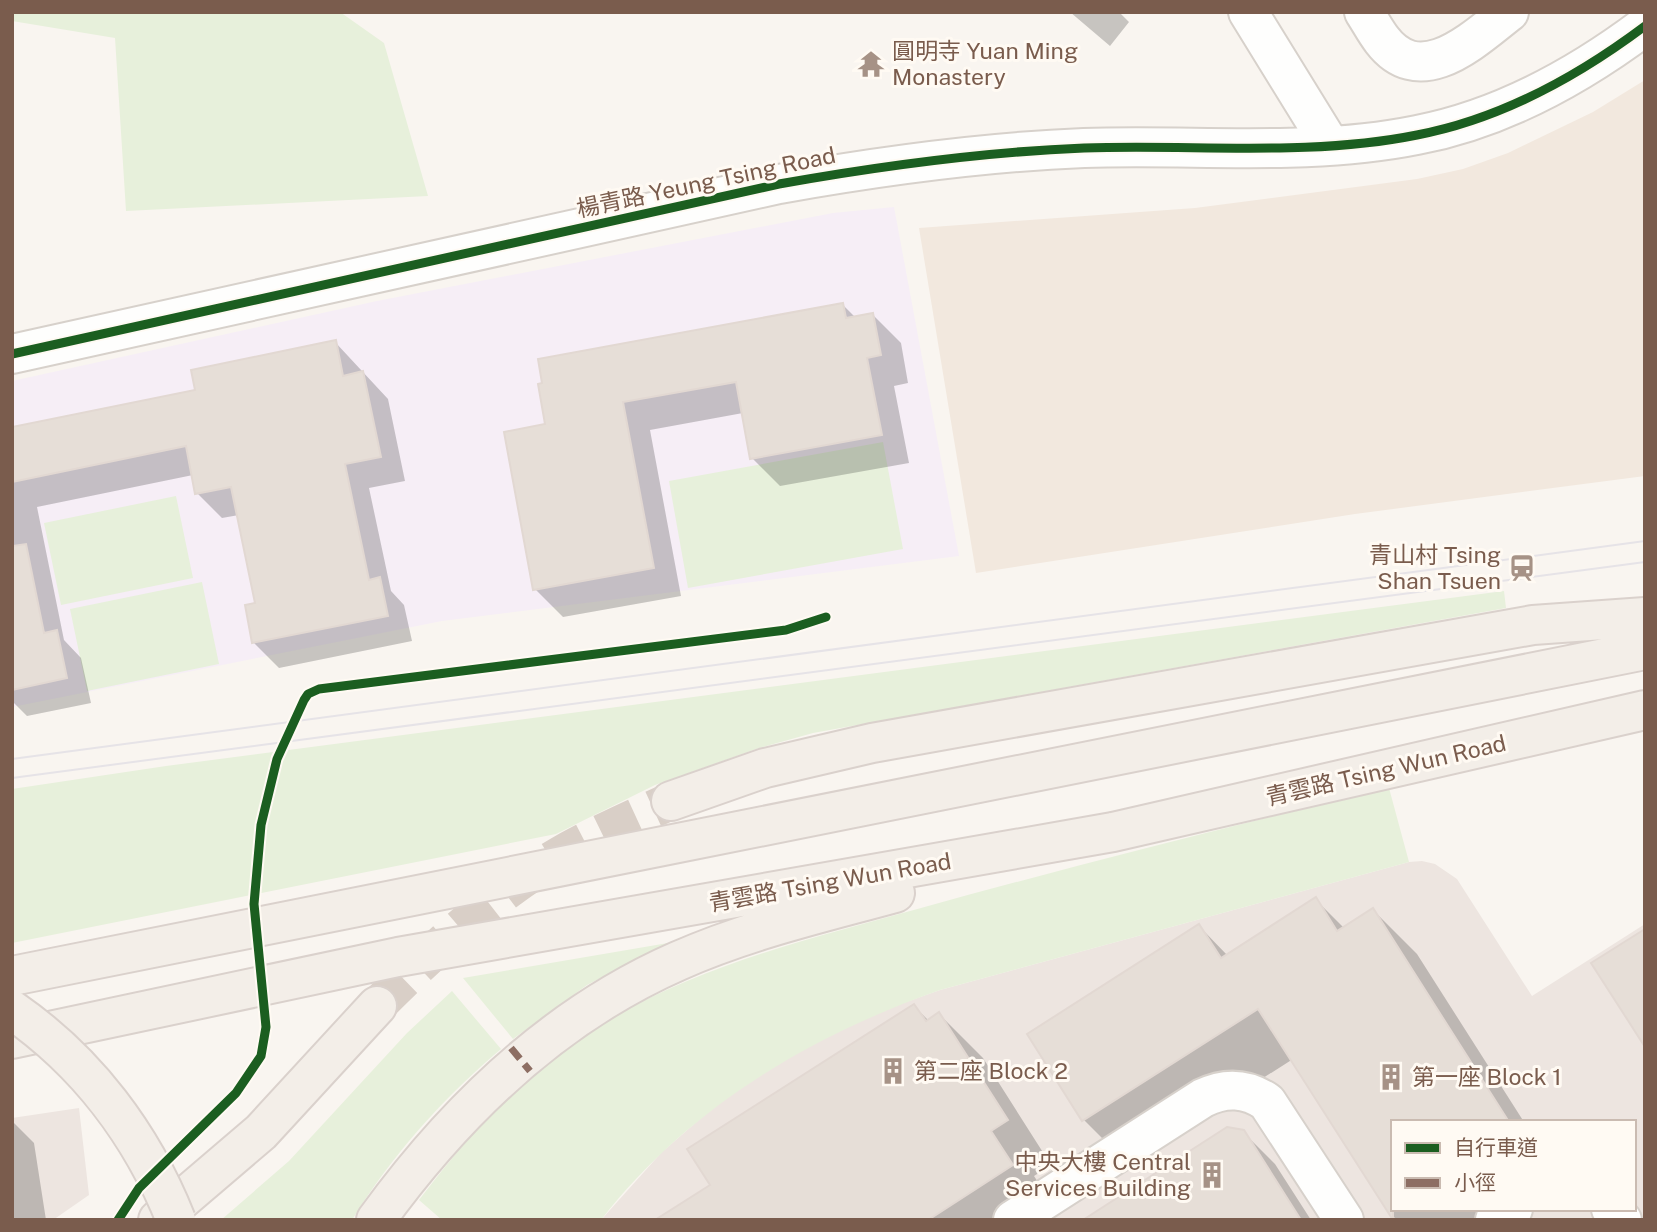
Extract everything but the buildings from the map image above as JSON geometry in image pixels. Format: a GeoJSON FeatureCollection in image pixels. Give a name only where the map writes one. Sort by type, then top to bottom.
{"type":"FeatureCollection","features":[{"type":"Feature","properties":{"kind":"main road"},"geometry":{"type":"LineString","coordinates":[[671,802],[765,768],[872,743],[1533,625],[1645,617]]}},
{"type":"Feature","properties":{"kind":"main road"},"geometry":{"type":"LineString","coordinates":[[12,976],[1645,650]]}},
{"type":"Feature","properties":{"kind":"main road","name":"青雲路 Tsing Wun Road"},"geometry":{"type":"LineString","coordinates":[[12,1039],[398,957],[1113,832],[1645,710]]}},
{"type":"Feature","properties":{"kind":"main road"},"geometry":{"type":"LineString","coordinates":[[376,1220],[432,1147],[494,1082],[576,1018],[644,977],[757,931],[1113,832]]}},
{"type":"Feature","properties":{"kind":"main road"},"geometry":{"type":"LineString","coordinates":[[158,1220],[261,1132],[377,1006]]}},
{"type":"Feature","properties":{"kind":"main road"},"geometry":{"type":"LineString","coordinates":[[12,1010],[60,1047],[105,1096],[153,1167],[176,1220]]}},
{"type":"Feature","properties":{"kind":"street"},"geometry":{"type":"LineString","coordinates":[[1248,12],[1330,145]]}},
{"type":"Feature","properties":{"kind":"street"},"geometry":{"type":"LineString","coordinates":[[1364,12],[1382,41],[1396,52],[1412,60],[1428,61],[1460,50],[1509,12]]}},
{"type":"Feature","properties":{"kind":"street","name":"楊青路 Yeung Tsing Road"},"geometry":{"type":"LineString","coordinates":[[12,354],[754,190],[855,171],[931,160],[1084,148],[1330,145],[1418,135],[1497,111],[1571,75],[1645,26]]}},
{"type":"Feature","properties":{"kind":"street"},"geometry":{"type":"LineString","coordinates":[[1013,1220],[1203,1098],[1230,1090],[1255,1094],[1267,1102],[1344,1220]]}},
{"type":"Feature","properties":{"kind":"shaded area"},"geometry":{"type":"Polygon","coordinates":[[[1645,80],[1645,476],[1355,514],[976,573],[919,228],[1195,208],[1417,179],[1463,169],[1508,153],[1593,112],[1645,80]]]}},
{"type":"Feature","properties":{"kind":"shaded area"},"geometry":{"type":"Polygon","coordinates":[[[894,207],[959,556],[442,621],[12,707],[12,381],[377,301],[833,213],[894,207]]]}},
{"type":"Feature","properties":{"kind":"shaded area"},"geometry":{"type":"Polygon","coordinates":[[[1409,862],[1435,864],[1457,879],[1532,996],[1645,924],[1645,1220],[601,1220],[661,1153],[710,1110],[763,1072],[819,1039],[878,1012],[940,990],[1409,862]]]}},
{"type":"Feature","properties":{"kind":"shaded area"},"geometry":{"type":"Polygon","coordinates":[[[79,1108],[89,1195],[53,1220],[12,1220],[12,1118],[79,1108]]]}},
{"type":"Feature","properties":{"kind":"green space"},"geometry":{"type":"Polygon","coordinates":[[[12,12],[340,12],[384,43],[428,196],[126,211],[115,38],[12,21],[12,12]]]}},
{"type":"Feature","properties":{"kind":"green space"},"geometry":{"type":"Polygon","coordinates":[[[883,442],[903,549],[688,588],[669,481],[883,442]]]}},
{"type":"Feature","properties":{"kind":"green space"},"geometry":{"type":"Polygon","coordinates":[[[176,496],[193,578],[61,605],[44,523],[176,496]]]}},
{"type":"Feature","properties":{"kind":"green space"},"geometry":{"type":"Polygon","coordinates":[[[202,582],[219,664],[87,691],[70,609],[202,582]]]}},
{"type":"Feature","properties":{"kind":"green space"},"geometry":{"type":"Polygon","coordinates":[[[1504,591],[1506,608],[813,733],[759,748],[655,785],[556,834],[12,943],[12,789],[166,766],[1504,591]]]}},
{"type":"Feature","properties":{"kind":"green space"},"geometry":{"type":"Polygon","coordinates":[[[1389,788],[1409,862],[940,990],[891,1009],[798,1054],[712,1110],[672,1143],[635,1180],[601,1220],[442,1220],[419,1200],[479,1127],[522,1083],[546,1063],[597,1027],[635,1005],[714,970],[796,943],[979,892],[1389,788]]]}},
{"type":"Feature","properties":{"kind":"green space"},"geometry":{"type":"Polygon","coordinates":[[[668,943],[587,985],[513,1039],[463,978],[668,943]]]}},
{"type":"Feature","properties":{"kind":"green space"},"geometry":{"type":"Polygon","coordinates":[[[452,991],[501,1049],[459,1087],[420,1128],[384,1173],[352,1220],[221,1220],[289,1161],[407,1033],[452,991]]]}},
{"type":"Feature","properties":{"kind":"tunnel"},"geometry":{"type":"LineString","coordinates":[[377,1006],[444,942],[492,902],[542,866],[569,850],[671,801]]}},
{"type":"Feature","properties":{"kind":"tram line"},"geometry":{"type":"LineString","coordinates":[[12,759],[1645,541]]}},
{"type":"Feature","properties":{"kind":"tram line"},"geometry":{"type":"LineString","coordinates":[[12,778],[1645,562]]}},
{"type":"Feature","properties":{"kind":"marked path"},"geometry":{"type":"LineString","coordinates":[[511,1048],[530,1071]]}},
{"type":"Feature","properties":{"kind":"cycle path"},"geometry":{"type":"LineString","coordinates":[[12,354],[779,184],[855,171],[969,156],[1045,150],[1125,147],[1293,148],[1376,142],[1417,135],[1478,118],[1537,94],[1565,79],[1645,26]]}},
{"type":"Feature","properties":{"kind":"cycle path"},"geometry":{"type":"LineString","coordinates":[[118,1220],[139,1188],[236,1093],[261,1056],[266,1027],[254,904],[261,825],[277,759],[308,694],[319,689],[786,630],[826,617]]}},
{"type":"Feature","properties":{"kind":"place","name":"圓明寺 Yuan Ming Monastery"},"geometry":{"type":"Point","coordinates":[871,64]}},
{"type":"Feature","properties":{"kind":"place","name":"青山村 Tsing Shan Tsuen"},"geometry":{"type":"Point","coordinates":[1522,568]}},
{"type":"Feature","properties":{"kind":"place","name":"第二座 Block 2"},"geometry":{"type":"Point","coordinates":[893,1071]}},
{"type":"Feature","properties":{"kind":"place","name":"第一座 Block 1"},"geometry":{"type":"Point","coordinates":[1391,1077]}},
{"type":"Feature","properties":{"kind":"place","name":"中央大樓 Central Services Building"},"geometry":{"type":"Point","coordinates":[1212,1175]}}]}
